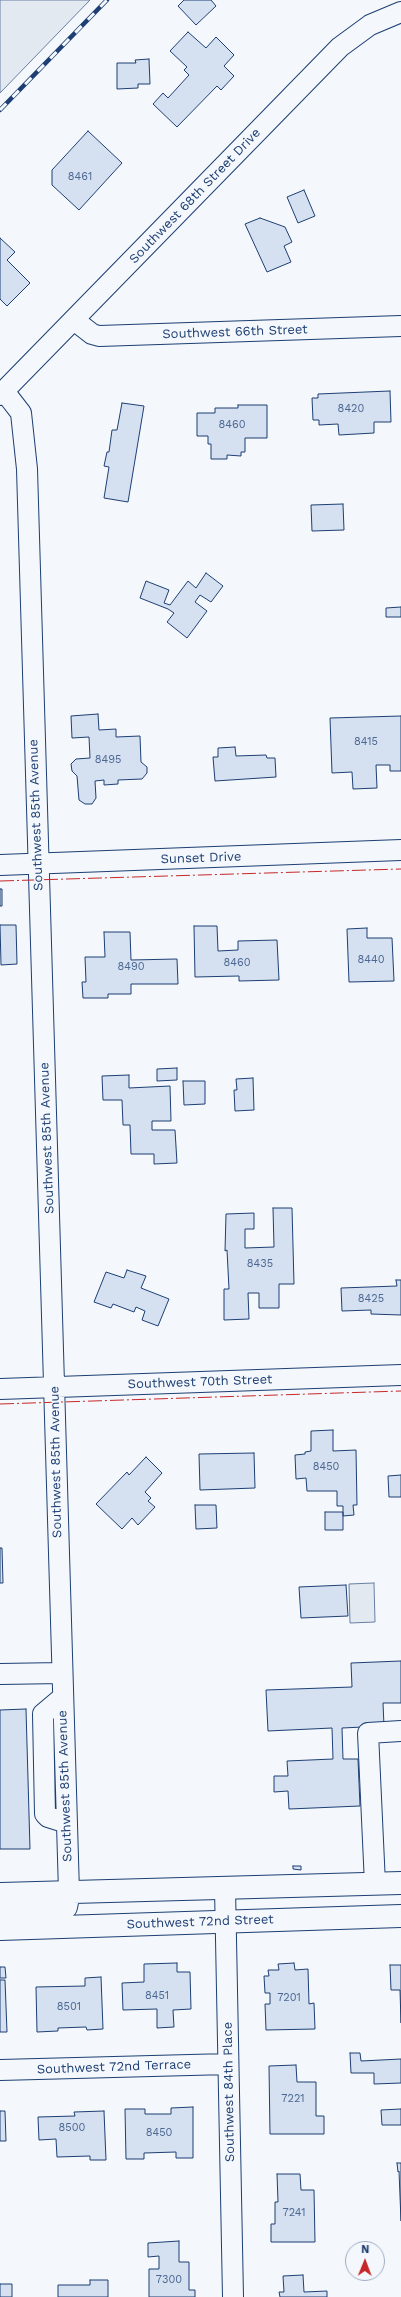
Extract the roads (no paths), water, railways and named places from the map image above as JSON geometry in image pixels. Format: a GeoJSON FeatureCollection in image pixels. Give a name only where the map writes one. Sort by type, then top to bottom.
{"type":"FeatureCollection","features":[{"type":"Feature","properties":{"kind":"main road"},"geometry":{"type":"LineString","coordinates":[[0,1894],[401,1884]]}},
{"type":"Feature","properties":{"kind":"main road"},"geometry":{"type":"LineString","coordinates":[[0,1912],[58,1910],[66,1908],[69,1892]]}},
{"type":"Feature","properties":{"kind":"main road","name":"Southwest 72nd Street"},"geometry":{"type":"LineString","coordinates":[[0,1929],[401,1916]]}},
{"type":"Feature","properties":{"kind":"street","name":"Southwest 68th Street Drive"},"geometry":{"type":"LineString","coordinates":[[2,393],[340,47],[370,25],[401,12]]}},
{"type":"Feature","properties":{"kind":"street","name":"Southwest 66th Street"},"geometry":{"type":"LineString","coordinates":[[74,320],[92,334],[115,336],[401,326]]}},
{"type":"Feature","properties":{"kind":"street","name":"Southwest 85th Avenue"},"geometry":{"type":"LineString","coordinates":[[2,393],[21,413],[26,455],[54,1387],[61,1673],[69,1892]]}},
{"type":"Feature","properties":{"kind":"street","name":"Sunset Drive"},"geometry":{"type":"LineString","coordinates":[[0,865],[401,850]]}},
{"type":"Feature","properties":{"kind":"street","name":"Southwest 70th Street"},"geometry":{"type":"LineString","coordinates":[[0,1389],[401,1375]]}},
{"type":"Feature","properties":{"kind":"street"},"geometry":{"type":"LineString","coordinates":[[0,1674],[61,1673]]}},
{"type":"Feature","properties":{"kind":"street"},"geometry":{"type":"LineString","coordinates":[[375,1884],[368,1733],[401,1731]]}},
{"type":"Feature","properties":{"kind":"street","name":"Southwest 84th Place"},"geometry":{"type":"LineString","coordinates":[[225,1888],[233,2297]]}},
{"type":"Feature","properties":{"kind":"street","name":"Southwest 72nd Terrace"},"geometry":{"type":"LineString","coordinates":[[0,2070],[228,2064]]}},
{"type":"Feature","properties":{"kind":"railway"},"geometry":{"type":"LineString","coordinates":[[0,110],[107,0]]}}]}
